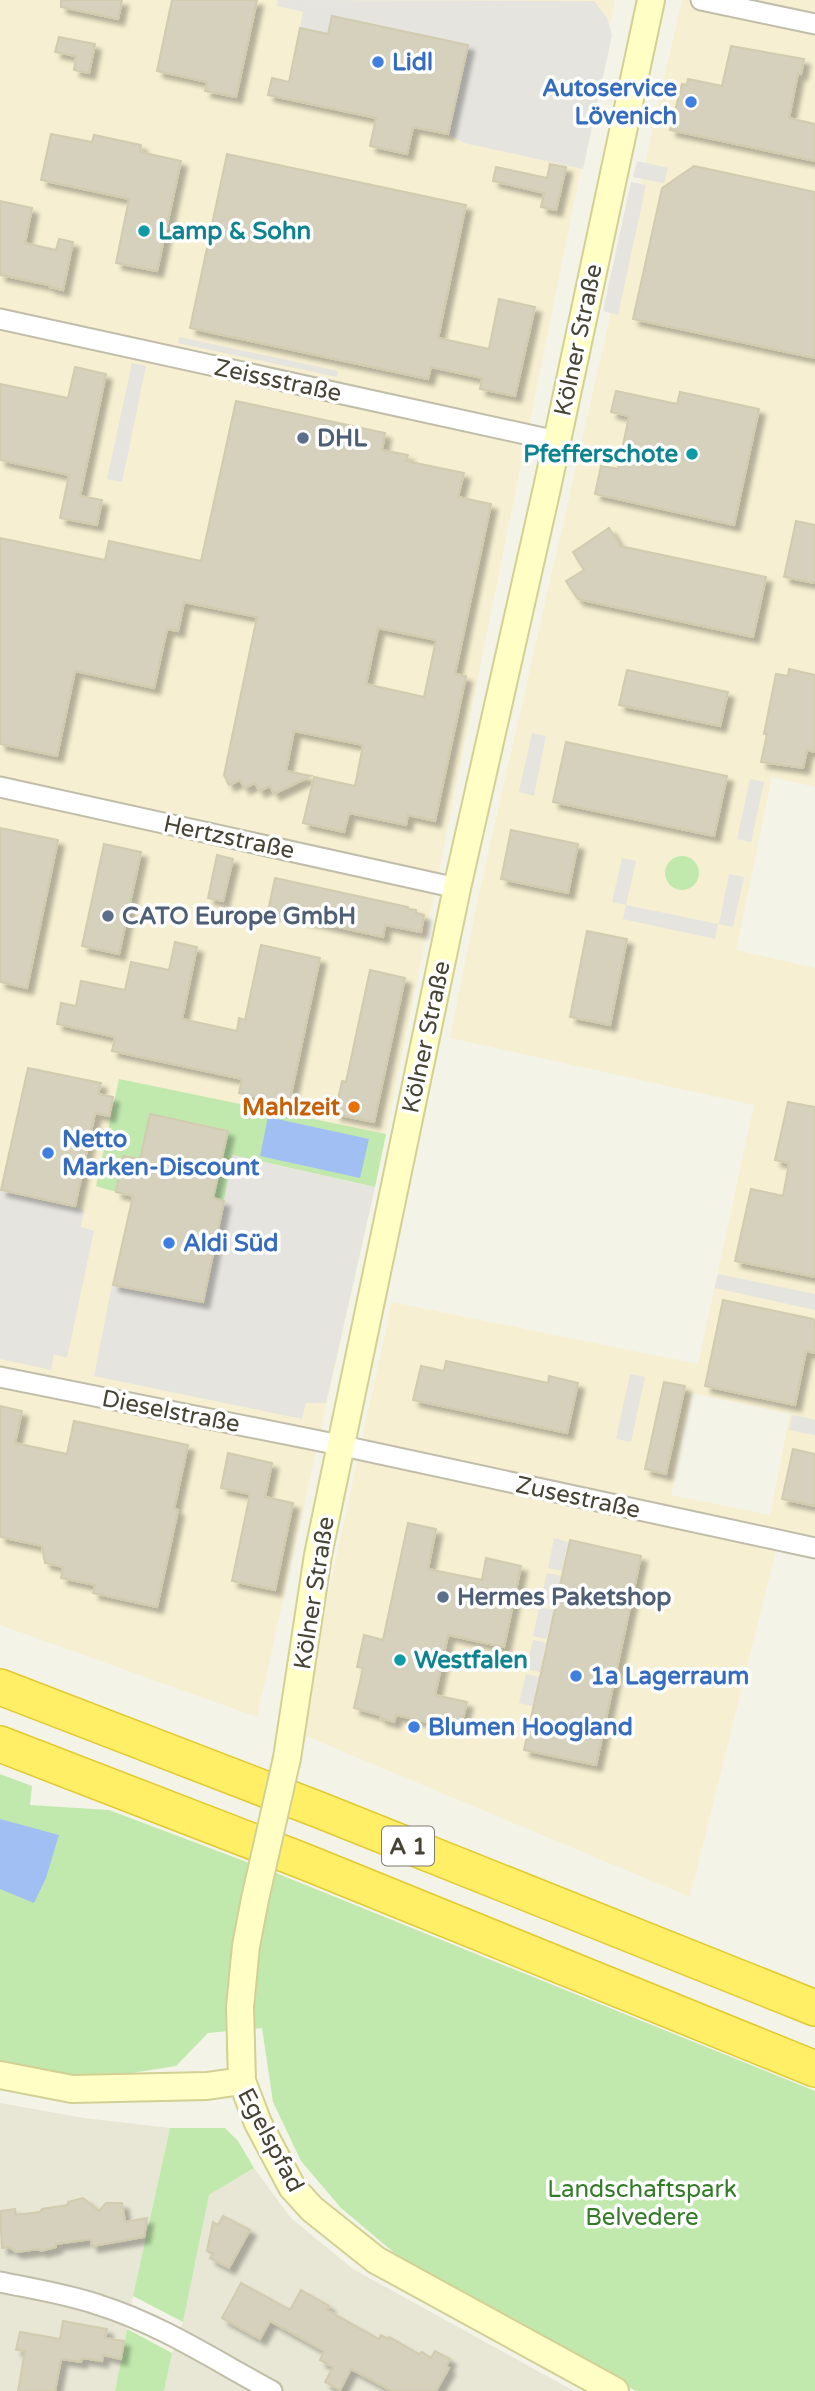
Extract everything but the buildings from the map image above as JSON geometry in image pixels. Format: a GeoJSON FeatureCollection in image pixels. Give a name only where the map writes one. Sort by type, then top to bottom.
{"type":"FeatureCollection","features":[{"type":"Feature","properties":{"kind":"highway","name":"A 1"},"geometry":{"type":"LineString","coordinates":[[0,1687],[321,1811],[815,2008]]}},
{"type":"Feature","properties":{"kind":"highway","name":"A 1"},"geometry":{"type":"LineString","coordinates":[[0,1744],[303,1861],[815,2068]]}},
{"type":"Feature","properties":{"kind":"street","name":"Kölner Straße"},"geometry":{"type":"LineString","coordinates":[[242,2081],[240,2007],[246,1946],[287,1758],[318,1555],[457,888],[557,441],[650,0]]}},
{"type":"Feature","properties":{"kind":"street"},"geometry":{"type":"LineString","coordinates":[[701,0],[815,24]]}},
{"type":"Feature","properties":{"kind":"street","name":"Zeissstraße"},"geometry":{"type":"LineString","coordinates":[[0,319],[557,441]]}},
{"type":"Feature","properties":{"kind":"street","name":"Hertzstraße"},"geometry":{"type":"LineString","coordinates":[[0,787],[457,888]]}},
{"type":"Feature","properties":{"kind":"street","name":"Dieselstraße"},"geometry":{"type":"LineString","coordinates":[[0,1377],[341,1446]]}},
{"type":"Feature","properties":{"kind":"street","name":"Zusestraße"},"geometry":{"type":"LineString","coordinates":[[341,1446],[815,1548]]}},
{"type":"Feature","properties":{"kind":"street","name":"Egelspfad"},"geometry":{"type":"LineString","coordinates":[[0,2075],[72,2089],[208,2087],[242,2081],[258,2123],[292,2187],[344,2237],[376,2260],[615,2391]]}},
{"type":"Feature","properties":{"kind":"street"},"geometry":{"type":"LineString","coordinates":[[0,2283],[58,2293],[137,2319],[272,2391]]}},
{"type":"Feature","properties":{"kind":"shaded area"},"geometry":{"type":"Polygon","coordinates":[[[0,0],[615,0],[375,1187],[257,1717],[0,1625],[0,0]]]}},
{"type":"Feature","properties":{"kind":"shaded area","name":"Lidl"},"geometry":{"type":"Polygon","coordinates":[[[278,0],[594,1],[607,18],[612,35],[583,169],[464,143],[448,134],[467,46],[332,16],[328,34],[300,28],[303,12],[277,6],[278,0]]]}},
{"type":"Feature","properties":{"kind":"shaded area"},"geometry":{"type":"Polygon","coordinates":[[[682,0],[815,0],[815,787],[772,777],[736,950],[815,968],[815,1539],[782,1532],[690,1897],[301,1734],[313,1664],[392,1302],[698,1364],[754,1105],[450,1038],[478,898],[682,0]],[[692,1393],[671,1495],[770,1515],[790,1414],[692,1393]]]}},
{"type":"Feature","properties":{"kind":"shaded area"},"geometry":{"type":"Polygon","coordinates":[[[637,161],[668,168],[664,183],[633,177],[637,161]]]}},
{"type":"Feature","properties":{"kind":"shaded area"},"geometry":{"type":"Polygon","coordinates":[[[631,182],[646,185],[618,315],[603,311],[631,182]]]}},
{"type":"Feature","properties":{"kind":"shaded area"},"geometry":{"type":"Polygon","coordinates":[[[179,337],[338,371],[337,377],[178,343],[179,337]]]}},
{"type":"Feature","properties":{"kind":"shaded area"},"geometry":{"type":"Polygon","coordinates":[[[132,363],[146,366],[122,482],[107,479],[132,363]]]}},
{"type":"Feature","properties":{"kind":"shaded area"},"geometry":{"type":"Polygon","coordinates":[[[532,733],[546,736],[534,796],[519,792],[532,733]]]}},
{"type":"Feature","properties":{"kind":"shaded area"},"geometry":{"type":"Polygon","coordinates":[[[750,779],[764,782],[751,842],[737,839],[750,779]]]}},
{"type":"Feature","properties":{"kind":"shaded area"},"geometry":{"type":"Polygon","coordinates":[[[622,858],[636,861],[626,905],[612,902],[622,858]]]}},
{"type":"Feature","properties":{"kind":"shaded area"},"geometry":{"type":"Polygon","coordinates":[[[729,874],[744,877],[733,927],[719,924],[729,874]]]}},
{"type":"Feature","properties":{"kind":"shaded area"},"geometry":{"type":"Polygon","coordinates":[[[626,905],[718,924],[715,939],[623,919],[626,905]]]}},
{"type":"Feature","properties":{"kind":"shaded area"},"geometry":{"type":"Polygon","coordinates":[[[232,1155],[375,1187],[326,1403],[306,1403],[302,1419],[94,1376],[112,1285],[192,1301],[224,1201],[232,1155]]]}},
{"type":"Feature","properties":{"kind":"shaded area"},"geometry":{"type":"Polygon","coordinates":[[[0,1191],[84,1210],[81,1227],[94,1231],[67,1358],[54,1354],[51,1370],[0,1359],[0,1191]]]}},
{"type":"Feature","properties":{"kind":"shaded area"},"geometry":{"type":"Polygon","coordinates":[[[718,1274],[815,1294],[815,1310],[715,1288],[718,1274]]]}},
{"type":"Feature","properties":{"kind":"shaded area"},"geometry":{"type":"Polygon","coordinates":[[[630,1374],[645,1377],[631,1442],[616,1439],[630,1374]]]}},
{"type":"Feature","properties":{"kind":"shaded area"},"geometry":{"type":"Polygon","coordinates":[[[792,1415],[815,1420],[815,1435],[789,1430],[792,1415]]]}},
{"type":"Feature","properties":{"kind":"shaded area"},"geometry":{"type":"Polygon","coordinates":[[[554,1538],[568,1542],[562,1571],[548,1568],[554,1538]]]}},
{"type":"Feature","properties":{"kind":"shaded area"},"geometry":{"type":"Polygon","coordinates":[[[547,1573],[561,1576],[555,1605],[540,1602],[547,1573]]]}},
{"type":"Feature","properties":{"kind":"shaded area"},"geometry":{"type":"Polygon","coordinates":[[[539,1607],[554,1610],[547,1639],[533,1636],[539,1607]]]}},
{"type":"Feature","properties":{"kind":"shaded area"},"geometry":{"type":"Polygon","coordinates":[[[533,1640],[546,1643],[540,1672],[526,1669],[533,1640]]]}},
{"type":"Feature","properties":{"kind":"shaded area"},"geometry":{"type":"Polygon","coordinates":[[[526,1674],[539,1677],[533,1706],[519,1703],[526,1674]]]}},
{"type":"Feature","properties":{"kind":"shaded area"},"geometry":{"type":"Polygon","coordinates":[[[0,2103],[84,2118],[170,2128],[115,2391],[0,2391],[0,2103]]]}},
{"type":"Feature","properties":{"kind":"shaded area"},"geometry":{"type":"Polygon","coordinates":[[[254,2168],[291,2218],[353,2269],[574,2391],[164,2391],[172,2353],[183,2322],[209,2195],[254,2168]]]}},
{"type":"Feature","properties":{"kind":"green space"},"geometry":{"type":"Polygon","coordinates":[[[682,856],[694,861],[699,873],[694,885],[682,890],[670,885],[665,873],[670,861],[682,856]]]}},
{"type":"Feature","properties":{"kind":"green space"},"geometry":{"type":"Polygon","coordinates":[[[119,1079],[386,1134],[375,1187],[233,1155],[224,1201],[213,1198],[227,1131],[150,1114],[140,1159],[123,1156],[116,1192],[96,1186],[119,1079]]]}},
{"type":"Feature","properties":{"kind":"green space","name":"Landschaftspark Belvedere"},"geometry":{"type":"Polygon","coordinates":[[[0,1774],[32,1786],[30,1805],[109,1810],[276,1873],[815,2091],[815,2391],[636,2391],[417,2272],[341,2208],[301,2161],[273,2102],[262,2028],[208,2033],[176,2066],[100,2078],[0,2069],[0,1774]]]}},
{"type":"Feature","properties":{"kind":"green space"},"geometry":{"type":"Polygon","coordinates":[[[170,2128],[225,2128],[238,2141],[254,2168],[209,2195],[183,2322],[133,2296],[170,2128]]]}},
{"type":"Feature","properties":{"kind":"green space"},"geometry":{"type":"Polygon","coordinates":[[[127,2329],[172,2353],[164,2391],[115,2391],[127,2329]]]}},
{"type":"Feature","properties":{"kind":"water"},"geometry":{"type":"Polygon","coordinates":[[[268,1117],[369,1139],[360,1178],[260,1156],[268,1117]]]}},
{"type":"Feature","properties":{"kind":"water"},"geometry":{"type":"Polygon","coordinates":[[[0,1819],[59,1835],[46,1878],[34,1903],[0,1889],[0,1819]]]}},
{"type":"Feature","properties":{"kind":"place","name":"Lidl"},"geometry":{"type":"Point","coordinates":[378,62]}},
{"type":"Feature","properties":{"kind":"place","name":"Autoservice Lövenich"},"geometry":{"type":"Point","coordinates":[691,102]}},
{"type":"Feature","properties":{"kind":"place","name":"Lamp & Sohn"},"geometry":{"type":"Point","coordinates":[144,231]}},
{"type":"Feature","properties":{"kind":"place","name":"DHL"},"geometry":{"type":"Point","coordinates":[303,438]}},
{"type":"Feature","properties":{"kind":"place","name":"Pfefferschote"},"geometry":{"type":"Point","coordinates":[692,454]}},
{"type":"Feature","properties":{"kind":"place","name":"CATO Europe GmbH"},"geometry":{"type":"Point","coordinates":[108,916]}},
{"type":"Feature","properties":{"kind":"place","name":"Mahlzeit"},"geometry":{"type":"Point","coordinates":[354,1107]}},
{"type":"Feature","properties":{"kind":"place","name":"Netto Marken-Discount"},"geometry":{"type":"Point","coordinates":[48,1153]}},
{"type":"Feature","properties":{"kind":"place","name":"Aldi Süd"},"geometry":{"type":"Point","coordinates":[169,1243]}},
{"type":"Feature","properties":{"kind":"place","name":"Hermes Paketshop"},"geometry":{"type":"Point","coordinates":[443,1597]}},
{"type":"Feature","properties":{"kind":"place","name":"Westfalen"},"geometry":{"type":"Point","coordinates":[400,1660]}},
{"type":"Feature","properties":{"kind":"place","name":"1a Lagerraum"},"geometry":{"type":"Point","coordinates":[576,1676]}},
{"type":"Feature","properties":{"kind":"place","name":"Blumen Hoogland"},"geometry":{"type":"Point","coordinates":[414,1727]}}]}
